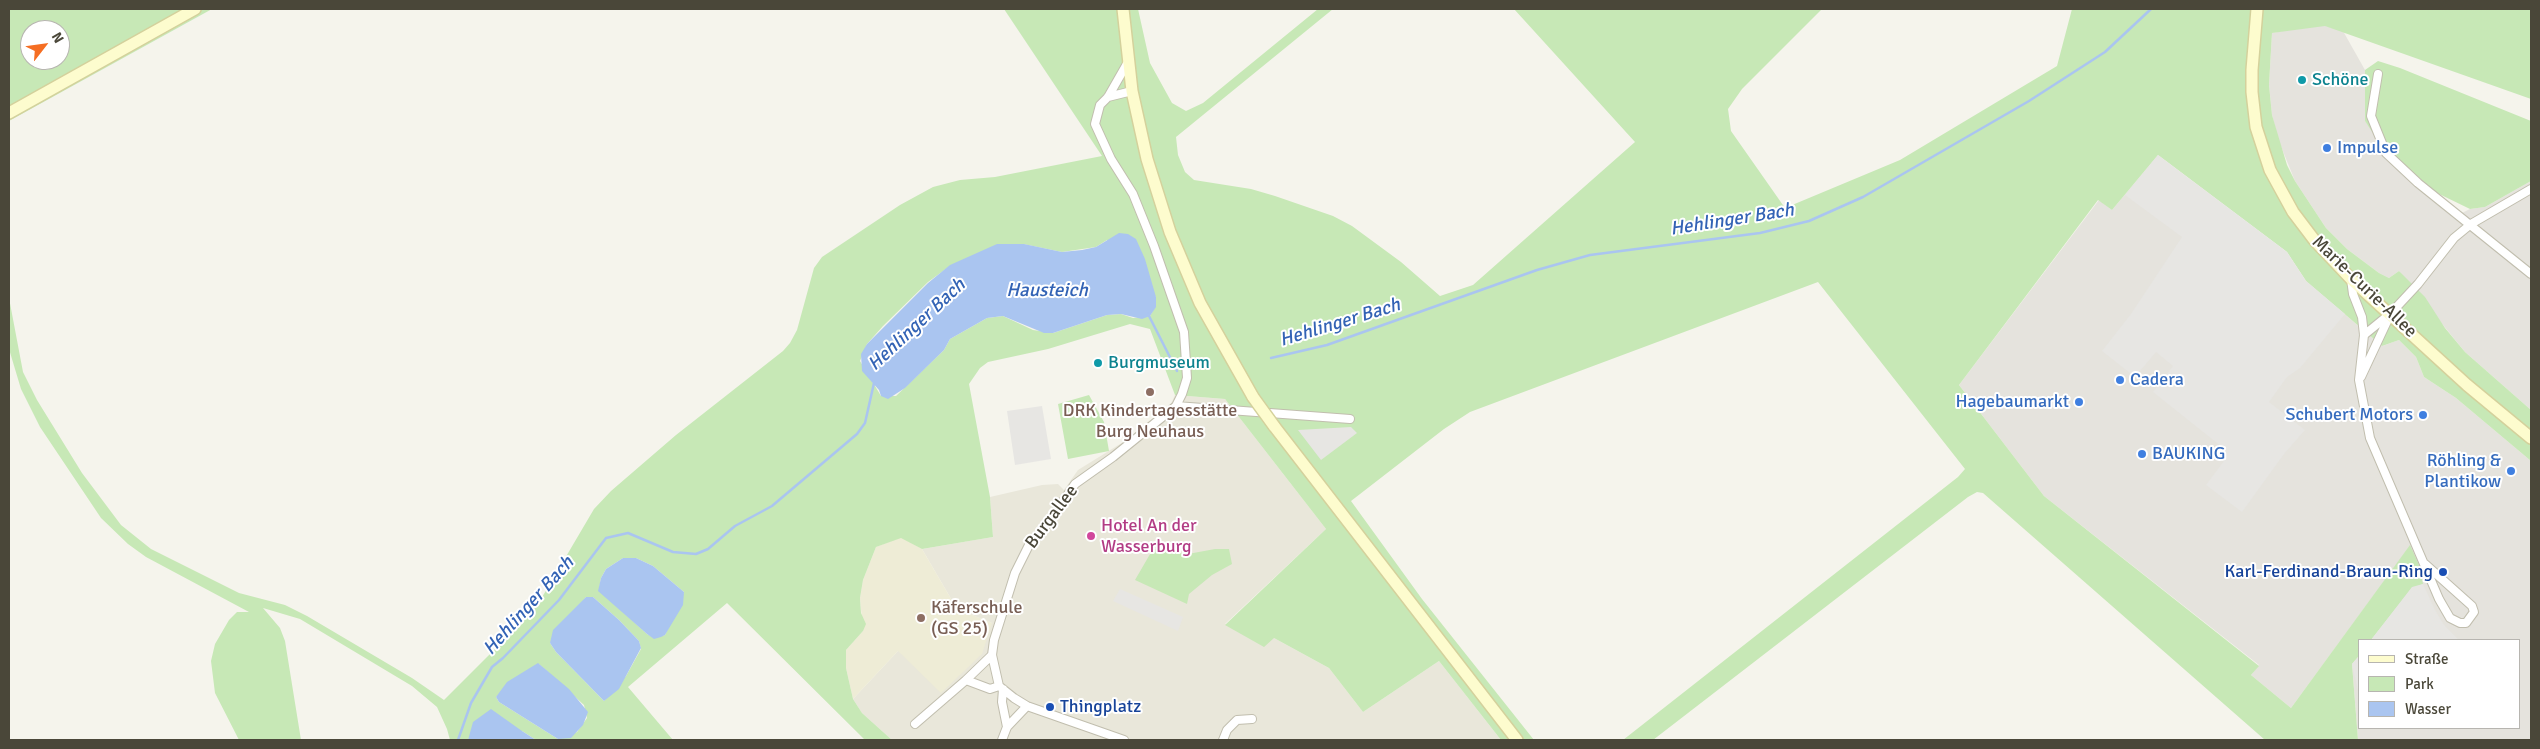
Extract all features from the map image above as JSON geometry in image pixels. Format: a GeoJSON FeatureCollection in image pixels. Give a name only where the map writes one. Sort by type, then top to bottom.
{"type":"FeatureCollection","features":[{"type":"Feature","properties":{"kind":"street"},"geometry":{"type":"LineString","coordinates":[[9,113],[195,9]]}},
{"type":"Feature","properties":{"kind":"street"},"geometry":{"type":"LineString","coordinates":[[1123,9],[1132,91],[1150,168],[1185,270],[1214,330],[1253,397],[1274,426],[1517,740]]}},
{"type":"Feature","properties":{"kind":"street","name":"Marie-Curie-Allee"},"geometry":{"type":"LineString","coordinates":[[2257,9],[2252,92],[2262,147],[2279,189],[2293,212],[2315,240],[2351,279],[2467,384],[2531,438]]}},
{"type":"Feature","properties":{"kind":"street","name":"Burgallee"},"geometry":{"type":"LineString","coordinates":[[1007,727],[1001,688],[992,655],[994,640],[1015,572],[1029,545],[1046,526],[1075,484],[1120,452],[1176,406],[1187,378],[1184,332],[1137,203],[1111,159],[1095,124],[1100,104],[1108,97],[1128,62]]}},
{"type":"Feature","properties":{"kind":"street"},"geometry":{"type":"LineString","coordinates":[[2378,74],[2370,116],[2386,153],[2418,183],[2531,274]]}},
{"type":"Feature","properties":{"kind":"street"},"geometry":{"type":"LineString","coordinates":[[1108,97],[1132,91]]}},
{"type":"Feature","properties":{"kind":"street"},"geometry":{"type":"LineString","coordinates":[[2364,335],[2391,314],[2418,284],[2444,249],[2471,224],[2531,189]]}},
{"type":"Feature","properties":{"kind":"street"},"geometry":{"type":"LineString","coordinates":[[2351,279],[2353,294],[2362,317],[2364,335],[2359,380],[2370,438],[2439,599],[2450,618],[2460,623],[2466,623],[2474,612],[2472,606],[2425,564]]}},
{"type":"Feature","properties":{"kind":"street"},"geometry":{"type":"LineString","coordinates":[[2359,380],[2391,314]]}},
{"type":"Feature","properties":{"kind":"street"},"geometry":{"type":"LineString","coordinates":[[1176,406],[1350,419]]}},
{"type":"Feature","properties":{"kind":"street"},"geometry":{"type":"LineString","coordinates":[[915,724],[992,655]]}},
{"type":"Feature","properties":{"kind":"street"},"geometry":{"type":"LineString","coordinates":[[966,680],[990,689],[1001,688],[1027,706],[1124,740]]}},
{"type":"Feature","properties":{"kind":"street"},"geometry":{"type":"LineString","coordinates":[[1002,740],[1007,727],[1027,706]]}},
{"type":"Feature","properties":{"kind":"street"},"geometry":{"type":"LineString","coordinates":[[1223,740],[1227,730],[1237,720],[1252,719]]}},
{"type":"Feature","properties":{"kind":"shaded area"},"geometry":{"type":"Polygon","coordinates":[[[2314,25],[2343,31],[2365,70],[2365,121],[2418,183],[2454,217],[2470,209],[2485,207],[2531,181],[2531,410],[2465,352],[2399,271],[2389,278],[2379,273],[2347,249],[2326,228],[2295,181],[2278,139],[2272,115],[2269,85],[2272,33],[2314,25]]]}},
{"type":"Feature","properties":{"kind":"shaded area"},"geometry":{"type":"Polygon","coordinates":[[[2158,155],[2382,346],[2399,340],[2416,357],[2424,377],[2456,398],[2531,461],[2531,740],[2358,740],[2352,664],[2358,657],[2358,729],[2520,729],[2520,639],[2372,639],[2412,587],[2410,546],[2291,708],[2251,675],[2259,665],[2044,496],[1959,385],[2099,200],[2112,210],[2158,155]]]}},
{"type":"Feature","properties":{"kind":"shaded area"},"geometry":{"type":"Polygon","coordinates":[[[2158,155],[2287,252],[2306,281],[2345,314],[2300,368],[2287,377],[2269,402],[2305,430],[2284,454],[2242,512],[2206,485],[2224,461],[2222,447],[2153,392],[2173,366],[2156,352],[2135,377],[2102,351],[2131,314],[2182,237],[2125,195],[2158,155]]]}},
{"type":"Feature","properties":{"kind":"shaded area"},"geometry":{"type":"Polygon","coordinates":[[[1175,395],[1225,399],[1326,529],[1225,624],[1274,638],[1329,668],[1363,712],[1439,661],[1501,740],[892,740],[862,713],[853,699],[898,651],[992,623],[957,609],[922,549],[993,537],[990,497],[1042,485],[1058,484],[1064,490],[1078,470],[1141,431],[1168,410],[1175,395]]]}},
{"type":"Feature","properties":{"kind":"shaded area"},"geometry":{"type":"Polygon","coordinates":[[[1042,406],[1051,459],[1015,465],[1007,411],[1042,406]]]}},
{"type":"Feature","properties":{"kind":"shaded area"},"geometry":{"type":"Polygon","coordinates":[[[1351,427],[1357,433],[1321,460],[1298,430],[1351,427]]]}},
{"type":"Feature","properties":{"kind":"shaded area","name":"Käferschule (GS 25)"},"geometry":{"type":"Polygon","coordinates":[[[901,537],[922,549],[957,609],[992,623],[982,654],[941,693],[898,651],[853,699],[846,668],[846,650],[863,631],[860,598],[863,580],[876,547],[901,537]]]}},
{"type":"Feature","properties":{"kind":"shaded area"},"geometry":{"type":"Polygon","coordinates":[[[2423,584],[2444,625],[2458,639],[2372,639],[2412,587],[2423,584]]]}},
{"type":"Feature","properties":{"kind":"shaded area"},"geometry":{"type":"Polygon","coordinates":[[[1120,589],[1183,617],[1178,631],[1113,601],[1120,589]]]}},
{"type":"Feature","properties":{"kind":"shaded area"},"geometry":{"type":"Polygon","coordinates":[[[2358,657],[2358,691],[2352,664],[2358,657]]]}},
{"type":"Feature","properties":{"kind":"green space"},"geometry":{"type":"Polygon","coordinates":[[[9,9],[212,9],[9,121],[9,9]]]}},
{"type":"Feature","properties":{"kind":"green space"},"geometry":{"type":"Polygon","coordinates":[[[1004,9],[1138,9],[1150,63],[1172,103],[1186,111],[1203,103],[1318,9],[1333,9],[1176,137],[1178,155],[1185,172],[1194,180],[1251,189],[1333,216],[1352,226],[1401,262],[1440,296],[1473,285],[1635,142],[1514,9],[1822,9],[1742,89],[1728,109],[1731,131],[1785,208],[1900,160],[2057,66],[2072,9],[2531,9],[2531,99],[2325,26],[2272,33],[2269,85],[2272,115],[2287,165],[2295,181],[2326,228],[2347,249],[2379,273],[2389,278],[2399,271],[2425,297],[2445,328],[2465,352],[2531,410],[2531,461],[2456,398],[2424,377],[2416,357],[2399,340],[2382,346],[2306,281],[2287,252],[2158,155],[2112,210],[2098,200],[1959,385],[2044,496],[2259,666],[2251,675],[2291,708],[2410,545],[2419,565],[2423,584],[2412,588],[2372,639],[2358,639],[2358,657],[2352,664],[2358,740],[2265,740],[1983,493],[1977,492],[1653,740],[1623,740],[1958,477],[1965,469],[1818,282],[1470,412],[1444,429],[1351,501],[1422,599],[1534,740],[1501,740],[1439,661],[1363,712],[1329,668],[1274,638],[1264,647],[1225,625],[1326,529],[1225,399],[1175,395],[1150,329],[1130,324],[1048,349],[988,362],[980,368],[969,384],[990,497],[993,537],[922,549],[901,538],[876,547],[863,580],[860,598],[861,613],[866,624],[863,631],[846,650],[846,668],[853,699],[862,713],[892,740],[865,740],[727,603],[628,687],[673,740],[536,740],[522,731],[471,734],[468,740],[450,740],[437,707],[412,686],[300,619],[263,608],[280,628],[285,641],[301,740],[239,740],[215,693],[211,661],[215,644],[229,620],[237,612],[249,612],[146,557],[128,544],[101,518],[40,427],[21,389],[9,349],[9,298],[23,372],[37,400],[82,473],[121,525],[151,549],[239,593],[285,605],[307,616],[412,678],[444,700],[523,621],[541,599],[594,509],[611,491],[676,435],[783,351],[790,343],[797,330],[814,268],[822,257],[900,205],[933,187],[960,180],[995,177],[1102,156],[1004,9]],[[1107,240],[1096,247],[1062,252],[1023,244],[950,266],[928,282],[883,326],[867,344],[860,361],[881,396],[896,396],[944,350],[950,339],[987,318],[1003,316],[1033,330],[1053,333],[1107,315],[1121,314],[1133,318],[1150,316],[1155,307],[1156,297],[1107,240]],[[623,558],[606,569],[601,578],[599,590],[647,634],[654,638],[665,635],[684,592],[653,566],[636,558],[623,558]],[[586,597],[550,643],[556,652],[604,701],[626,676],[641,649],[639,641],[619,620],[593,597],[586,597]],[[539,664],[496,697],[499,702],[558,739],[577,732],[587,718],[584,705],[539,664]]]}},
{"type":"Feature","properties":{"kind":"green space"},"geometry":{"type":"Polygon","coordinates":[[[2378,61],[2400,68],[2531,121],[2531,181],[2485,207],[2470,209],[2433,191],[2386,153],[2365,121],[2365,70],[2378,61]]]}},
{"type":"Feature","properties":{"kind":"green space"},"geometry":{"type":"Polygon","coordinates":[[[1089,395],[1104,422],[1109,451],[1068,459],[1058,404],[1089,395]]]}},
{"type":"Feature","properties":{"kind":"green space"},"geometry":{"type":"Polygon","coordinates":[[[1153,549],[1188,554],[1215,549],[1229,549],[1232,564],[1212,575],[1189,594],[1187,604],[1135,580],[1153,549]]]}},
{"type":"Feature","properties":{"kind":"water","name":"Hausteich"},"geometry":{"type":"Polygon","coordinates":[[[1119,233],[1128,234],[1136,239],[1145,259],[1156,297],[1156,307],[1150,316],[1142,319],[1121,314],[1107,315],[1053,333],[1044,333],[1003,316],[987,318],[950,339],[944,350],[905,388],[888,399],[881,396],[879,390],[862,371],[861,354],[867,344],[928,283],[950,265],[997,244],[1024,244],[1062,252],[1096,247],[1119,233]]]}},
{"type":"Feature","properties":{"kind":"water"},"geometry":{"type":"Polygon","coordinates":[[[623,558],[636,558],[653,566],[684,592],[683,605],[665,635],[654,639],[598,591],[601,578],[606,569],[623,558]]]}},
{"type":"Feature","properties":{"kind":"water"},"geometry":{"type":"Polygon","coordinates":[[[586,597],[593,597],[619,620],[639,641],[641,648],[619,689],[604,701],[556,652],[550,643],[553,630],[586,597]]]}},
{"type":"Feature","properties":{"kind":"water"},"geometry":{"type":"Polygon","coordinates":[[[538,663],[569,689],[588,712],[583,725],[571,738],[558,739],[499,702],[496,697],[507,682],[538,663]]]}},
{"type":"Feature","properties":{"kind":"water"},"geometry":{"type":"Polygon","coordinates":[[[491,709],[536,740],[468,740],[473,722],[491,709]]]}},
{"type":"Feature","properties":{"kind":"waterway","name":"Hehlinger Bach"},"geometry":{"type":"LineString","coordinates":[[1271,358],[1327,345],[1537,270],[1590,255],[1760,233],[1809,221],[1863,197],[2029,101],[2105,52],[2151,9]]}},
{"type":"Feature","properties":{"kind":"waterway","name":"Hehlinger Bach"},"geometry":{"type":"LineString","coordinates":[[1148,314],[1177,371]]}},
{"type":"Feature","properties":{"kind":"waterway","name":"Hehlinger Bach"},"geometry":{"type":"LineString","coordinates":[[458,740],[471,703],[492,667],[559,600],[606,538],[628,533],[673,552],[696,554],[708,549],[735,526],[772,506],[857,434],[865,423],[874,383]]}},
{"type":"Feature","properties":{"kind":"place","name":"Schöne"},"geometry":{"type":"Point","coordinates":[2302,80]}},
{"type":"Feature","properties":{"kind":"place","name":"Impulse"},"geometry":{"type":"Point","coordinates":[2327,148]}},
{"type":"Feature","properties":{"kind":"place","name":"Burgmuseum"},"geometry":{"type":"Point","coordinates":[1098,363]}},
{"type":"Feature","properties":{"kind":"place","name":"Cadera"},"geometry":{"type":"Point","coordinates":[2120,380]}},
{"type":"Feature","properties":{"kind":"place","name":"DRK Kindertagesstätte Burg Neuhaus"},"geometry":{"type":"Point","coordinates":[1150,392]}},
{"type":"Feature","properties":{"kind":"place","name":"Hagebaumarkt"},"geometry":{"type":"Point","coordinates":[2079,402]}},
{"type":"Feature","properties":{"kind":"place","name":"Schubert Motors"},"geometry":{"type":"Point","coordinates":[2423,415]}},
{"type":"Feature","properties":{"kind":"place","name":"BAUKING"},"geometry":{"type":"Point","coordinates":[2142,454]}},
{"type":"Feature","properties":{"kind":"place","name":"Röhling & Plantikow"},"geometry":{"type":"Point","coordinates":[2511,471]}},
{"type":"Feature","properties":{"kind":"place","name":"Hotel An der Wasserburg"},"geometry":{"type":"Point","coordinates":[1091,536]}},
{"type":"Feature","properties":{"kind":"place","name":"Karl-Ferdinand-Braun-Ring"},"geometry":{"type":"Point","coordinates":[2443,572]}},
{"type":"Feature","properties":{"kind":"place","name":"Käferschule (GS 25)"},"geometry":{"type":"Point","coordinates":[921,618]}},
{"type":"Feature","properties":{"kind":"place","name":"Thingplatz"},"geometry":{"type":"Point","coordinates":[1050,707]}}]}
